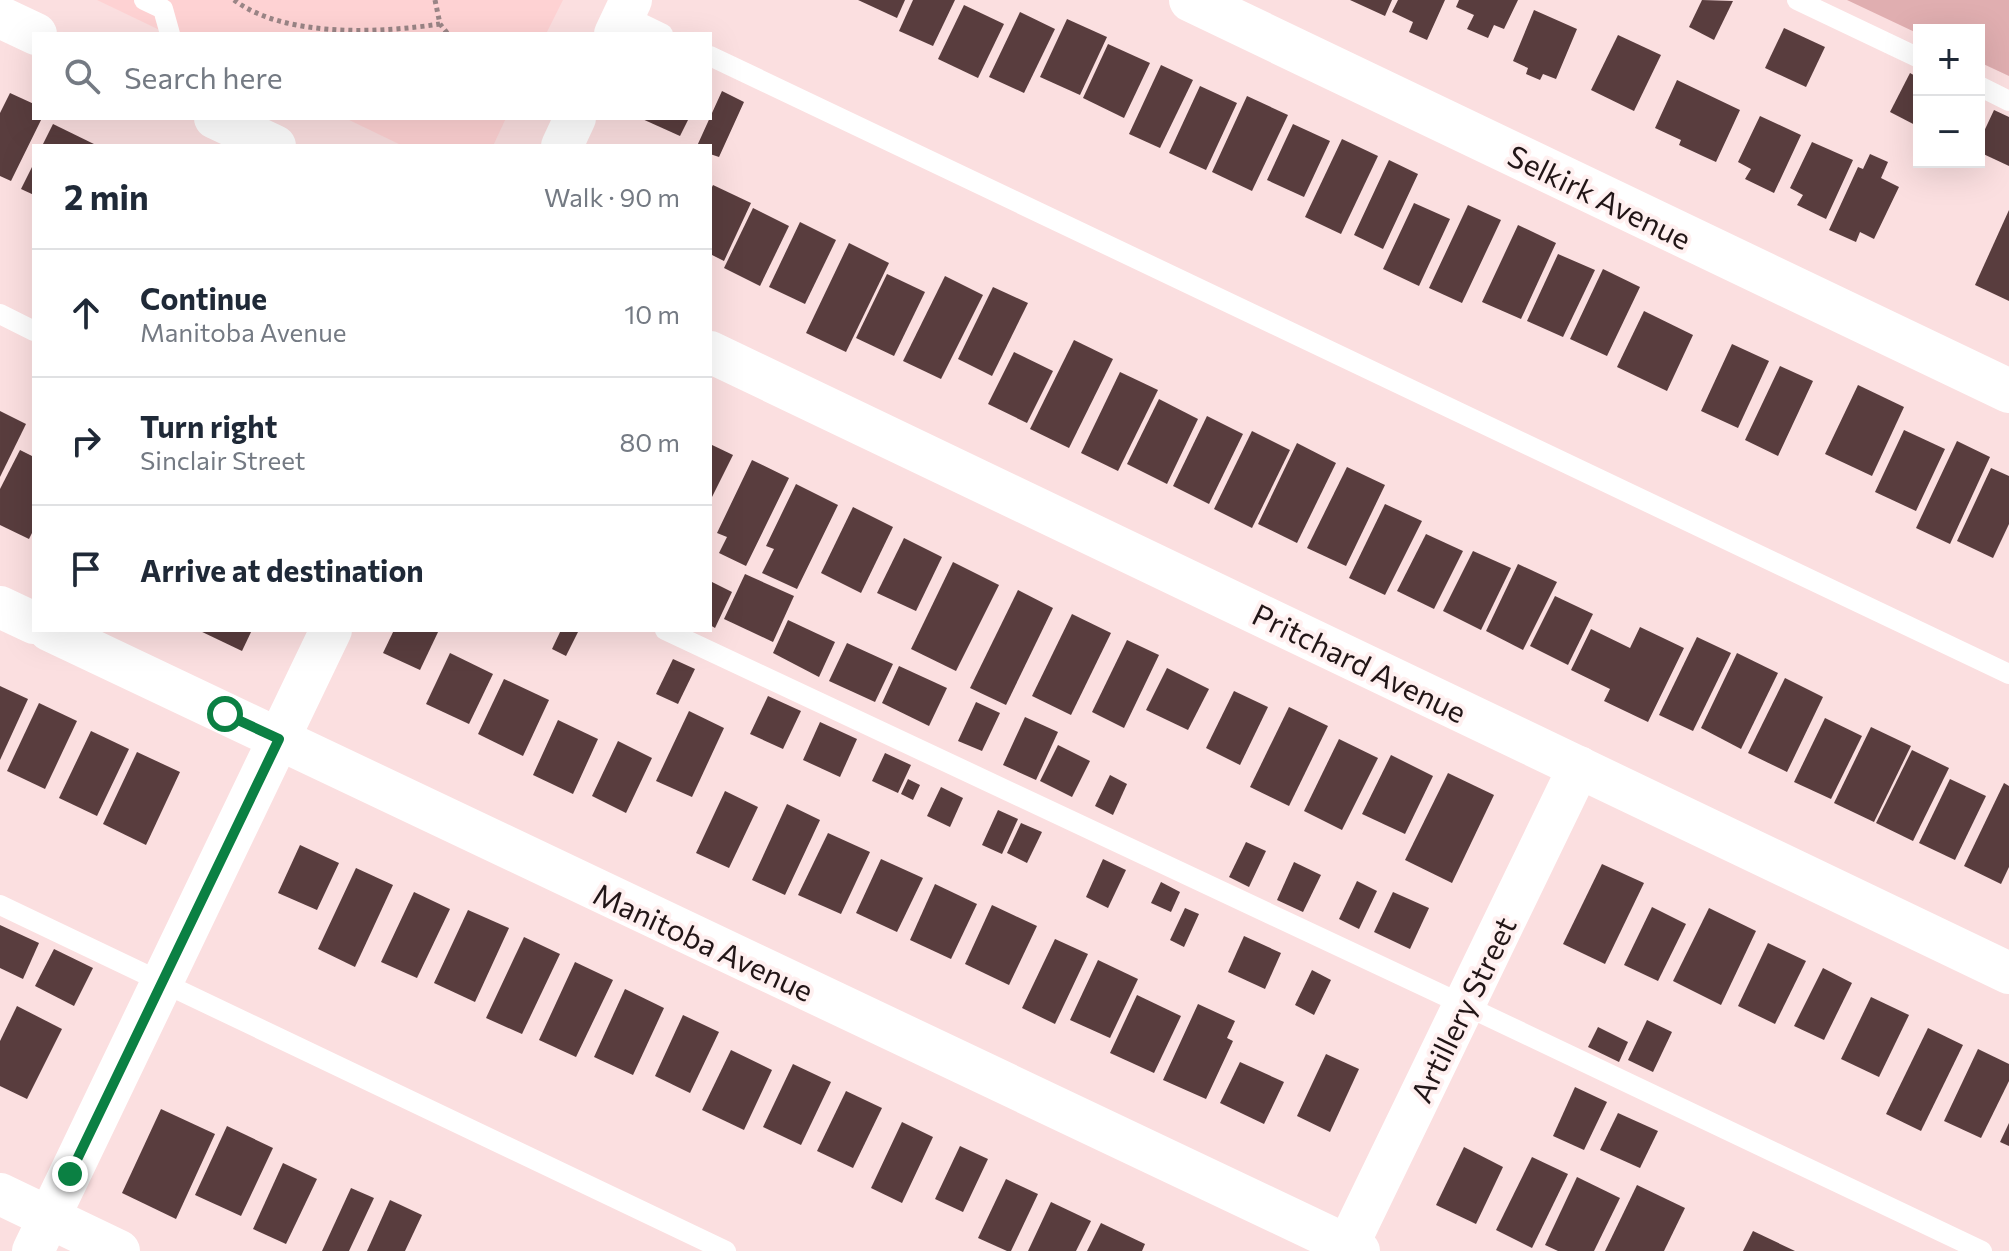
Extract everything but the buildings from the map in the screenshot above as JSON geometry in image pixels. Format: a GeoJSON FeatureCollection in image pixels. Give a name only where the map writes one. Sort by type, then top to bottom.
{"type":"FeatureCollection","features":[{"type":"Feature","properties":{"kind":"main road","name":"Selkirk Avenue"},"geometry":{"type":"LineString","coordinates":[[1191,0],[2009,391]]}},
{"type":"Feature","properties":{"kind":"street"},"geometry":{"type":"LineString","coordinates":[[0,17],[32,32]]}},
{"type":"Feature","properties":{"kind":"street"},"geometry":{"type":"LineString","coordinates":[[219,120],[271,144]]}},
{"type":"Feature","properties":{"kind":"street"},"geometry":{"type":"LineString","coordinates":[[563,144],[574,120]]}},
{"type":"Feature","properties":{"kind":"street","name":"Pritchard Avenue"},"geometry":{"type":"LineString","coordinates":[[712,353],[2009,973]]}},
{"type":"Feature","properties":{"kind":"street"},"geometry":{"type":"LineString","coordinates":[[0,607],[32,622]]}},
{"type":"Feature","properties":{"kind":"street","name":"Manitoba Avenue"},"geometry":{"type":"LineString","coordinates":[[53,632],[1350,1249]]}},
{"type":"Feature","properties":{"kind":"street"},"geometry":{"type":"LineString","coordinates":[[41,1234],[330,632]]}},
{"type":"Feature","properties":{"kind":"street","name":"Artillery Street"},"geometry":{"type":"LineString","coordinates":[[1350,1249],[1579,767]]}},
{"type":"Feature","properties":{"kind":"street"},"geometry":{"type":"LineString","coordinates":[[0,1194],[41,1234],[119,1251]]}},
{"type":"Feature","properties":{"kind":"lane"},"geometry":{"type":"LineString","coordinates":[[144,0],[163,9],[169,32]]}},
{"type":"Feature","properties":{"kind":"lane"},"geometry":{"type":"LineString","coordinates":[[1797,0],[1913,55]]}},
{"type":"Feature","properties":{"kind":"lane"},"geometry":{"type":"LineString","coordinates":[[623,16],[659,32]]}},
{"type":"Feature","properties":{"kind":"lane"},"geometry":{"type":"LineString","coordinates":[[712,57],[2009,674]]}},
{"type":"Feature","properties":{"kind":"lane"},"geometry":{"type":"LineString","coordinates":[[1985,89],[2009,101]]}},
{"type":"Feature","properties":{"kind":"lane"},"geometry":{"type":"LineString","coordinates":[[0,314],[32,330]]}},
{"type":"Feature","properties":{"kind":"lane"},"geometry":{"type":"LineString","coordinates":[[669,632],[1982,1251]]}},
{"type":"Feature","properties":{"kind":"lane"},"geometry":{"type":"LineString","coordinates":[[0,905],[726,1251]]}},
{"type":"Feature","properties":{"kind":"path"},"geometry":{"type":"LineString","coordinates":[[234,0],[275,20],[328,29],[353,31],[440,24]]}},
{"type":"Feature","properties":{"kind":"path"},"geometry":{"type":"LineString","coordinates":[[435,0],[440,24],[446,32]]}},
{"type":"Feature","properties":{"kind":"shaded area"},"geometry":{"type":"Polygon","coordinates":[[[97,0],[563,0],[547,32],[164,32],[97,0]]]}},
{"type":"Feature","properties":{"kind":"shaded area"},"geometry":{"type":"Polygon","coordinates":[[[1847,0],[2009,0],[2009,76],[1985,65],[1985,24],[1913,24],[1913,31],[1847,0]]]}},
{"type":"Feature","properties":{"kind":"shaded area"},"geometry":{"type":"Polygon","coordinates":[[[349,120],[505,120],[494,144],[399,144],[349,120]]]}},
{"type":"Feature","properties":{"kind":"route"},"geometry":{"type":"LineString","coordinates":[[70,1174],[279,739],[225,714]]}}]}
